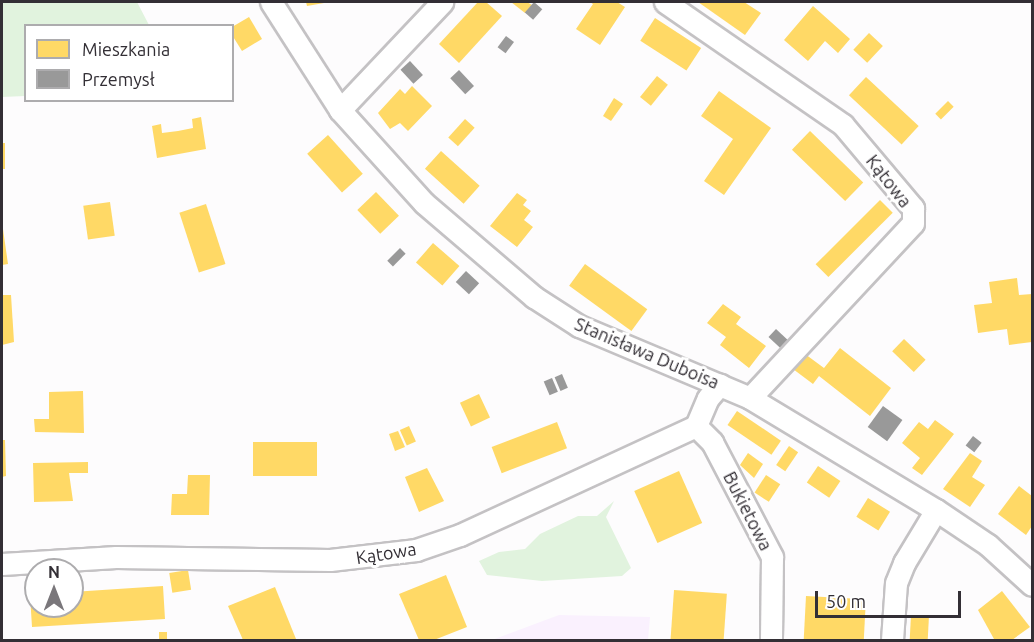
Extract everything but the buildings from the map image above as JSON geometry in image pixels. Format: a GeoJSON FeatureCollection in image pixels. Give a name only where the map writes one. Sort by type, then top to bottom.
{"type":"FeatureCollection","features":[{"type":"Feature","properties":{"kind":"street","name":"Stanisława Duboisa"},"geometry":{"type":"LineString","coordinates":[[272,2],[340,110],[423,203],[534,297],[579,326],[750,398],[988,544],[1032,585]]}},
{"type":"Feature","properties":{"kind":"street"},"geometry":{"type":"LineString","coordinates":[[340,110],[442,2]]}},
{"type":"Feature","properties":{"kind":"street","name":"Kątowa"},"geometry":{"type":"LineString","coordinates":[[665,2],[843,125],[913,208],[913,223],[750,398]]}},
{"type":"Feature","properties":{"kind":"street"},"geometry":{"type":"LineString","coordinates":[[696,426],[708,398],[720,384]]}},
{"type":"Feature","properties":{"kind":"street","name":"Kątowa"},"geometry":{"type":"LineString","coordinates":[[2,564],[116,557],[330,560],[416,550],[460,536],[696,426]]}},
{"type":"Feature","properties":{"kind":"street","name":"Bukietowa"},"geometry":{"type":"LineString","coordinates":[[696,426],[712,442],[772,557],[771,640]]}},
{"type":"Feature","properties":{"kind":"street"},"geometry":{"type":"LineString","coordinates":[[892,640],[896,583],[904,563],[936,510]]}},
{"type":"Feature","properties":{"kind":"shaded area"},"geometry":{"type":"Polygon","coordinates":[[[559,615],[650,617],[648,640],[492,640],[559,615]]]}},
{"type":"Feature","properties":{"kind":"green space"},"geometry":{"type":"Polygon","coordinates":[[[2,2],[137,2],[148,24],[24,24],[24,96],[2,97],[2,2]]]}},
{"type":"Feature","properties":{"kind":"green space"},"geometry":{"type":"Polygon","coordinates":[[[614,501],[606,517],[631,568],[622,576],[542,581],[487,575],[479,561],[499,552],[525,549],[540,534],[578,516],[597,516],[614,501]]]}}]}
